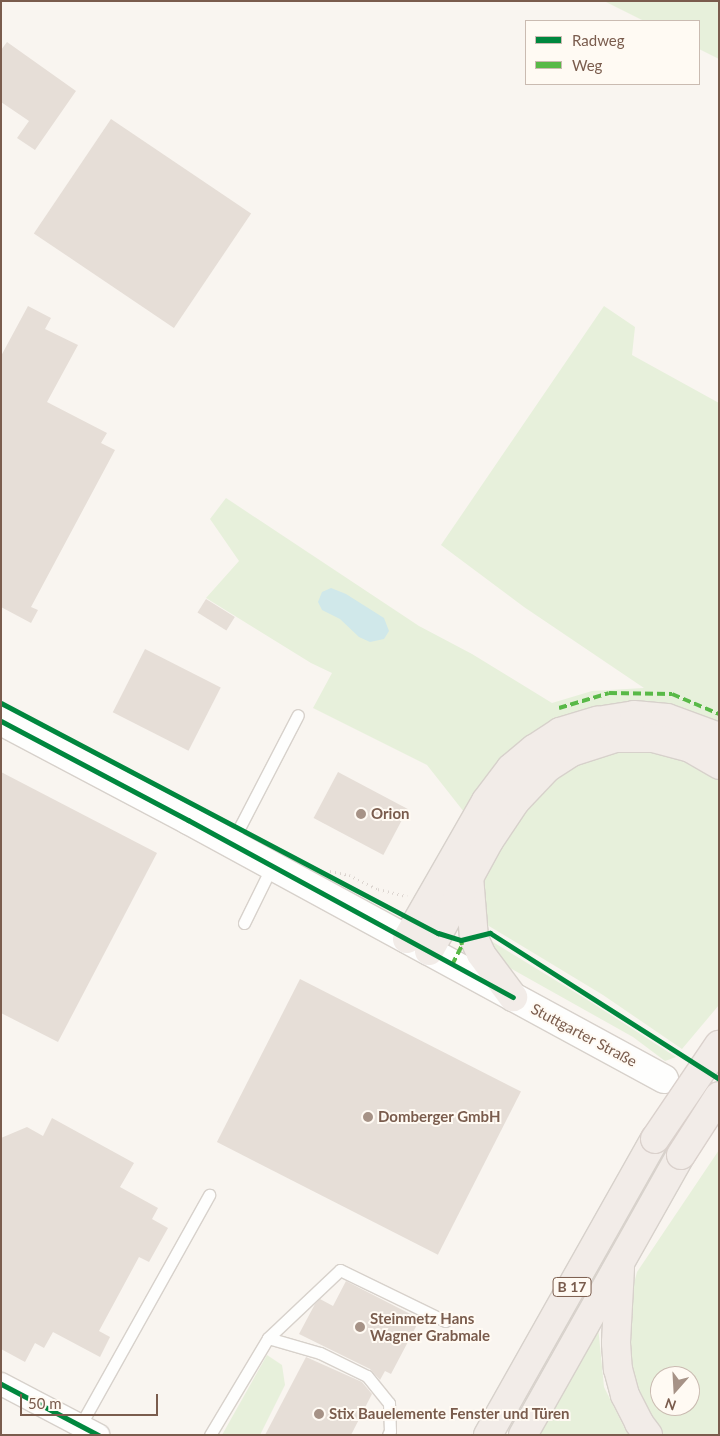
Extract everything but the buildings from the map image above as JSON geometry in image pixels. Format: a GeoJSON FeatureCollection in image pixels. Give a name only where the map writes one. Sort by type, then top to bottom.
{"type":"FeatureCollection","features":[{"type":"Feature","properties":{"kind":"highway"},"geometry":{"type":"LineString","coordinates":[[418,945],[486,801],[511,768],[534,748],[560,732],[597,720],[634,714],[667,718],[719,737]]}},
{"type":"Feature","properties":{"kind":"highway"},"geometry":{"type":"LineString","coordinates":[[418,945],[469,876],[515,802],[547,768],[572,752],[616,738],[653,738],[690,748],[719,765]]}},
{"type":"Feature","properties":{"kind":"highway"},"geometry":{"type":"LineString","coordinates":[[469,876],[474,938],[481,954],[513,998]]}},
{"type":"Feature","properties":{"kind":"highway","name":"B 17"},"geometry":{"type":"LineString","coordinates":[[488,1435],[655,1139],[719,1045]]}},
{"type":"Feature","properties":{"kind":"highway","name":"B 17"},"geometry":{"type":"LineString","coordinates":[[523,1435],[681,1155],[719,1096]]}},
{"type":"Feature","properties":{"kind":"highway"},"geometry":{"type":"LineString","coordinates":[[620,1261],[616,1344],[618,1368],[626,1395],[639,1423],[648,1435]]}},
{"type":"Feature","properties":{"kind":"main road","name":"Stuttgarter Straße"},"geometry":{"type":"LineString","coordinates":[[1,722],[272,866],[664,1079]]}},
{"type":"Feature","properties":{"kind":"street"},"geometry":{"type":"LineString","coordinates":[[1,1384],[89,1430]]}},
{"type":"Feature","properties":{"kind":"lane"},"geometry":{"type":"LineString","coordinates":[[231,844],[298,715]]}},
{"type":"Feature","properties":{"kind":"lane"},"geometry":{"type":"LineString","coordinates":[[244,923],[272,866]]}},
{"type":"Feature","properties":{"kind":"lane"},"geometry":{"type":"LineString","coordinates":[[89,1430],[209,1195]]}},
{"type":"Feature","properties":{"kind":"lane"},"geometry":{"type":"LineString","coordinates":[[210,1435],[268,1338],[340,1270],[445,1322]]}},
{"type":"Feature","properties":{"kind":"lane"},"geometry":{"type":"LineString","coordinates":[[268,1338],[320,1352],[367,1376],[389,1403],[390,1431],[388,1435]]}},
{"type":"Feature","properties":{"kind":"path"},"geometry":{"type":"LineString","coordinates":[[325,873],[334,879]]}},
{"type":"Feature","properties":{"kind":"path"},"geometry":{"type":"LineString","coordinates":[[325,873],[349,875],[378,889],[415,898]]}},
{"type":"Feature","properties":{"kind":"green space"},"geometry":{"type":"Polygon","coordinates":[[[604,1],[719,1],[719,59],[700,50],[700,20],[642,20],[604,1]]]}},
{"type":"Feature","properties":{"kind":"green space"},"geometry":{"type":"Polygon","coordinates":[[[604,306],[635,327],[632,355],[719,403],[719,727],[534,733],[513,748],[486,778],[464,812],[427,765],[313,708],[332,673],[311,663],[206,598],[239,561],[210,519],[226,498],[419,626],[472,654],[552,703],[592,691],[644,688],[524,607],[441,545],[604,306]]]}},
{"type":"Feature","properties":{"kind":"green space"},"geometry":{"type":"Polygon","coordinates":[[[644,746],[681,756],[706,770],[719,780],[719,1005],[682,1049],[603,995],[479,920],[481,879],[544,780],[598,751],[644,746]]]}},
{"type":"Feature","properties":{"kind":"green space"},"geometry":{"type":"Polygon","coordinates":[[[488,939],[676,1057],[665,1061],[633,1037],[510,968],[497,956],[488,939]]]}},
{"type":"Feature","properties":{"kind":"green space"},"geometry":{"type":"Polygon","coordinates":[[[719,1150],[719,1435],[662,1435],[643,1405],[631,1376],[627,1310],[637,1272],[719,1150]]]}},
{"type":"Feature","properties":{"kind":"green space"},"geometry":{"type":"Polygon","coordinates":[[[598,1326],[604,1387],[625,1429],[631,1435],[533,1435],[598,1326]]]}},
{"type":"Feature","properties":{"kind":"green space"},"geometry":{"type":"Polygon","coordinates":[[[267,1355],[282,1365],[285,1385],[260,1435],[222,1435],[267,1355]]]}},
{"type":"Feature","properties":{"kind":"water"},"geometry":{"type":"Polygon","coordinates":[[[331,588],[346,594],[384,618],[389,631],[384,639],[370,642],[359,637],[340,619],[322,610],[318,602],[322,592],[331,588]]]}},
{"type":"Feature","properties":{"kind":"marked path"},"geometry":{"type":"LineString","coordinates":[[559,708],[609,693],[672,694],[719,714]]}},
{"type":"Feature","properties":{"kind":"marked path"},"geometry":{"type":"LineString","coordinates":[[452,965],[462,945],[461,940]]}},
{"type":"Feature","properties":{"kind":"cycle path"},"geometry":{"type":"LineString","coordinates":[[1,703],[438,933],[461,940],[490,933],[719,1079]]}},
{"type":"Feature","properties":{"kind":"cycle path"},"geometry":{"type":"LineString","coordinates":[[1,721],[188,820],[513,997]]}},
{"type":"Feature","properties":{"kind":"cycle path"},"geometry":{"type":"LineString","coordinates":[[1,1384],[98,1435]]}},
{"type":"Feature","properties":{"kind":"place","name":"Orion"},"geometry":{"type":"Point","coordinates":[361,814]}},
{"type":"Feature","properties":{"kind":"place","name":"Domberger GmbH"},"geometry":{"type":"Point","coordinates":[368,1117]}},
{"type":"Feature","properties":{"kind":"place","name":"Steinmetz Hans Wagner Grabmale"},"geometry":{"type":"Point","coordinates":[360,1327]}},
{"type":"Feature","properties":{"kind":"place","name":"Stix Bauelemente Fenster und Türen"},"geometry":{"type":"Point","coordinates":[319,1414]}}]}
